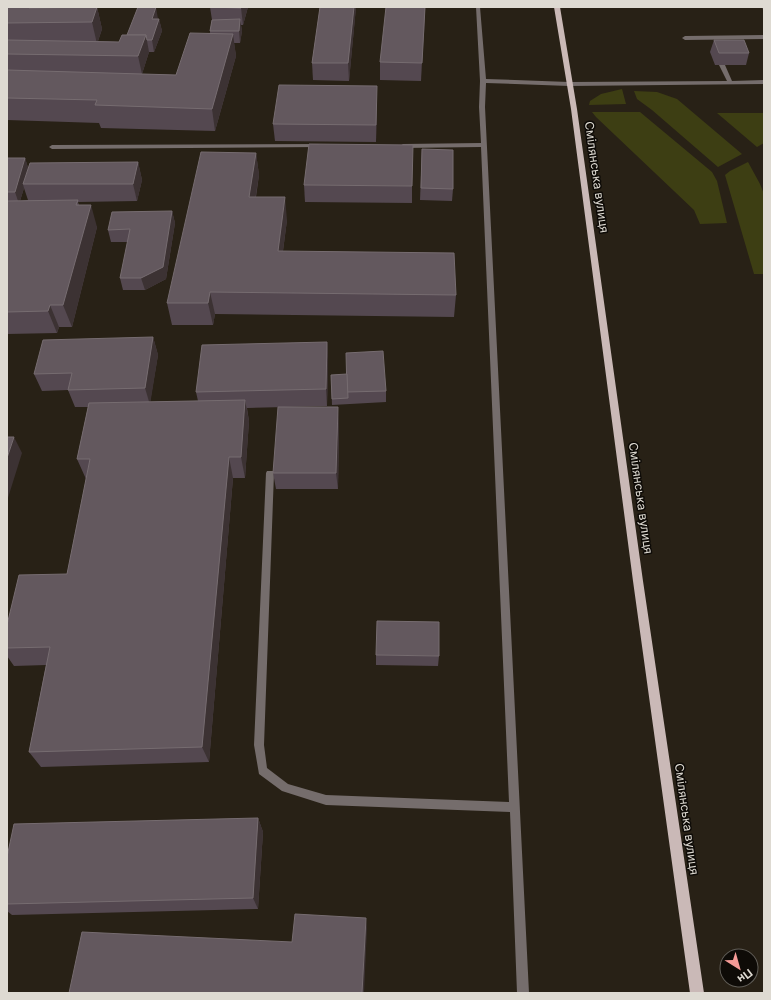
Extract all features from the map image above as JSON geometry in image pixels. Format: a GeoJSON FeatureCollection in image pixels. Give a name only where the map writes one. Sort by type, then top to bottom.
{"type":"FeatureCollection","features":[{"type":"Feature","properties":{"kind":"main road","name":"Смілянська вулиця"},"geometry":{"type":"LineString","coordinates":[[557,7],[574,109],[638,581],[697,993]]}},
{"type":"Feature","properties":{"kind":"lane"},"geometry":{"type":"LineString","coordinates":[[478,7],[483,81],[482,107],[523,993]]}},
{"type":"Feature","properties":{"kind":"lane"},"geometry":{"type":"LineString","coordinates":[[685,38],[764,37]]}},
{"type":"Feature","properties":{"kind":"lane"},"geometry":{"type":"LineString","coordinates":[[720,45],[721,38]]}},
{"type":"Feature","properties":{"kind":"lane"},"geometry":{"type":"LineString","coordinates":[[722,65],[730,82]]}},
{"type":"Feature","properties":{"kind":"lane"},"geometry":{"type":"LineString","coordinates":[[483,81],[569,84],[764,82]]}},
{"type":"Feature","properties":{"kind":"lane"},"geometry":{"type":"LineString","coordinates":[[393,146],[484,145]]}},
{"type":"Feature","properties":{"kind":"lane"},"geometry":{"type":"LineString","coordinates":[[52,147],[322,146]]}},
{"type":"Feature","properties":{"kind":"lane"},"geometry":{"type":"LineString","coordinates":[[270,473],[259,745],[262,771],[285,788],[326,800],[514,807]]}},
{"type":"Feature","properties":{"kind":"shaded area"},"geometry":{"type":"Polygon","coordinates":[[[622,89],[626,104],[589,105],[590,101],[601,94],[622,89]]]}},
{"type":"Feature","properties":{"kind":"shaded area"},"geometry":{"type":"Polygon","coordinates":[[[634,91],[657,92],[677,99],[742,154],[718,167],[652,110],[637,99],[634,91]]]}},
{"type":"Feature","properties":{"kind":"shaded area"},"geometry":{"type":"Polygon","coordinates":[[[592,112],[640,112],[712,172],[717,181],[727,223],[700,224],[694,210],[592,112]]]}},
{"type":"Feature","properties":{"kind":"shaded area"},"geometry":{"type":"Polygon","coordinates":[[[717,113],[764,113],[764,143],[757,147],[717,113]]]}},
{"type":"Feature","properties":{"kind":"shaded area"},"geometry":{"type":"Polygon","coordinates":[[[748,162],[764,194],[764,274],[754,274],[725,175],[748,162]]]}},
{"type":"Feature","properties":{"kind":"building"},"geometry":{"type":"Polygon","coordinates":[[[7,7],[97,7],[92,22],[7,23],[7,7]]]}},
{"type":"Feature","properties":{"kind":"building"},"geometry":{"type":"Polygon","coordinates":[[[138,7],[156,7],[152,19],[159,19],[152,40],[147,40],[146,35],[127,35],[138,7]]]}},
{"type":"Feature","properties":{"kind":"building"},"geometry":{"type":"Polygon","coordinates":[[[210,7],[241,7],[241,8],[210,7]]]}},
{"type":"Feature","properties":{"kind":"building"},"geometry":{"type":"Polygon","coordinates":[[[320,7],[354,7],[348,63],[312,63],[320,7]]]}},
{"type":"Feature","properties":{"kind":"building"},"geometry":{"type":"Polygon","coordinates":[[[386,7],[425,7],[422,63],[380,62],[386,7]]]}},
{"type":"Feature","properties":{"kind":"building"},"geometry":{"type":"Polygon","coordinates":[[[240,19],[239,31],[210,31],[212,20],[240,19]]]}},
{"type":"Feature","properties":{"kind":"building"},"geometry":{"type":"Polygon","coordinates":[[[190,33],[233,34],[212,109],[95,105],[97,100],[7,98],[7,70],[176,75],[190,33]]]}},
{"type":"Feature","properties":{"kind":"building"},"geometry":{"type":"Polygon","coordinates":[[[122,35],[146,35],[138,56],[7,54],[7,40],[119,42],[122,35]]]}},
{"type":"Feature","properties":{"kind":"building"},"geometry":{"type":"Polygon","coordinates":[[[714,40],[744,40],[749,53],[719,53],[714,40]]]}},
{"type":"Feature","properties":{"kind":"building"},"geometry":{"type":"Polygon","coordinates":[[[279,85],[377,86],[376,125],[273,124],[279,85]]]}},
{"type":"Feature","properties":{"kind":"building"},"geometry":{"type":"Polygon","coordinates":[[[309,144],[413,145],[412,186],[304,185],[309,144]]]}},
{"type":"Feature","properties":{"kind":"building"},"geometry":{"type":"Polygon","coordinates":[[[422,149],[453,150],[453,189],[421,188],[422,149]]]}},
{"type":"Feature","properties":{"kind":"building"},"geometry":{"type":"Polygon","coordinates":[[[201,152],[256,153],[249,197],[285,197],[278,251],[454,253],[456,295],[210,292],[208,303],[167,303],[201,152]]]}},
{"type":"Feature","properties":{"kind":"building"},"geometry":{"type":"Polygon","coordinates":[[[7,158],[25,158],[15,192],[7,192],[7,158]]]}},
{"type":"Feature","properties":{"kind":"building"},"geometry":{"type":"Polygon","coordinates":[[[138,162],[133,184],[23,184],[30,163],[138,162]]]}},
{"type":"Feature","properties":{"kind":"building"},"geometry":{"type":"Polygon","coordinates":[[[78,200],[76,205],[91,205],[63,305],[50,305],[48,311],[7,312],[7,201],[78,200]]]}},
{"type":"Feature","properties":{"kind":"building"},"geometry":{"type":"Polygon","coordinates":[[[172,211],[163,267],[141,278],[120,278],[130,229],[108,230],[112,212],[172,211]]]}},
{"type":"Feature","properties":{"kind":"building"},"geometry":{"type":"Polygon","coordinates":[[[153,337],[145,388],[68,390],[72,373],[34,374],[43,340],[153,337]]]}},
{"type":"Feature","properties":{"kind":"building"},"geometry":{"type":"Polygon","coordinates":[[[327,342],[326,389],[196,392],[202,345],[327,342]]]}},
{"type":"Feature","properties":{"kind":"building"},"geometry":{"type":"Polygon","coordinates":[[[383,351],[386,391],[347,392],[346,353],[383,351]]]}},
{"type":"Feature","properties":{"kind":"building"},"geometry":{"type":"Polygon","coordinates":[[[347,374],[348,398],[332,399],[331,375],[347,374]]]}},
{"type":"Feature","properties":{"kind":"building"},"geometry":{"type":"Polygon","coordinates":[[[245,400],[241,457],[229,457],[202,747],[29,752],[50,647],[7,648],[7,625],[19,575],[67,574],[90,459],[77,459],[89,403],[245,400]]]}},
{"type":"Feature","properties":{"kind":"building"},"geometry":{"type":"Polygon","coordinates":[[[278,407],[338,407],[336,473],[273,473],[278,407]]]}},
{"type":"Feature","properties":{"kind":"building"},"geometry":{"type":"Polygon","coordinates":[[[7,437],[14,437],[7,458],[7,437]]]}},
{"type":"Feature","properties":{"kind":"building"},"geometry":{"type":"Polygon","coordinates":[[[377,621],[439,622],[439,656],[376,655],[377,621]]]}},
{"type":"Feature","properties":{"kind":"building"},"geometry":{"type":"Polygon","coordinates":[[[258,818],[253,898],[7,904],[7,857],[14,824],[258,818]]]}},
{"type":"Feature","properties":{"kind":"building"},"geometry":{"type":"Polygon","coordinates":[[[295,914],[366,918],[362,993],[69,993],[82,932],[292,942],[295,914]]]}}]}
